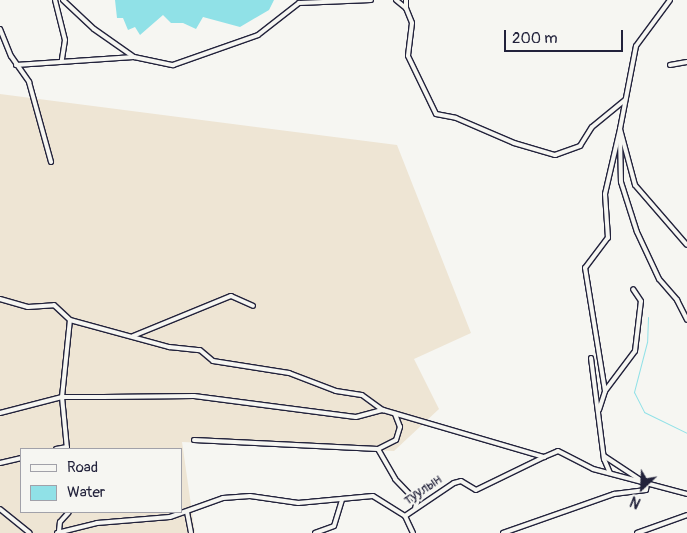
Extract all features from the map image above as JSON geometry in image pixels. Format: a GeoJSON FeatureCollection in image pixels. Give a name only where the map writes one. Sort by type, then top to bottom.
{"type":"FeatureCollection","features":[{"type":"Feature","properties":{"kind":"street"},"geometry":{"type":"LineString","coordinates":[[55,0],[65,40],[62,60]]}},
{"type":"Feature","properties":{"kind":"street"},"geometry":{"type":"LineString","coordinates":[[63,0],[94,29],[134,57]]}},
{"type":"Feature","properties":{"kind":"street"},"geometry":{"type":"LineString","coordinates":[[16,65],[62,60],[134,57],[173,65],[188,62],[258,35],[299,2],[371,0]]}},
{"type":"Feature","properties":{"kind":"street"},"geometry":{"type":"LineString","coordinates":[[396,0],[406,8]]}},
{"type":"Feature","properties":{"kind":"street"},"geometry":{"type":"LineString","coordinates":[[406,0],[406,8],[412,23],[408,56],[436,114],[456,118],[514,143],[555,155],[580,146],[592,127],[626,100]]}},
{"type":"Feature","properties":{"kind":"street"},"geometry":{"type":"LineString","coordinates":[[605,391],[586,268],[608,238],[605,194],[636,46],[670,0]]}},
{"type":"Feature","properties":{"kind":"street"},"geometry":{"type":"LineString","coordinates":[[0,29],[16,65],[31,87],[51,162]]}},
{"type":"Feature","properties":{"kind":"street"},"geometry":{"type":"LineString","coordinates":[[670,65],[687,62]]}},
{"type":"Feature","properties":{"kind":"street"},"geometry":{"type":"LineString","coordinates":[[620,129],[635,185],[687,245]]}},
{"type":"Feature","properties":{"kind":"street"},"geometry":{"type":"LineString","coordinates":[[620,129],[621,182],[637,232],[659,279],[677,300],[687,320]]}},
{"type":"Feature","properties":{"kind":"street"},"geometry":{"type":"LineString","coordinates":[[599,410],[605,391],[635,351],[640,301],[633,289]]}},
{"type":"Feature","properties":{"kind":"street"},"geometry":{"type":"LineString","coordinates":[[131,337],[231,296],[253,306]]}},
{"type":"Feature","properties":{"kind":"street"},"geometry":{"type":"LineString","coordinates":[[0,299],[28,307],[54,305],[70,320],[186,351],[200,350],[213,361],[289,373],[336,391],[362,395],[383,410],[396,414],[544,457],[558,451],[593,469],[687,494]]}},
{"type":"Feature","properties":{"kind":"street"},"geometry":{"type":"LineString","coordinates":[[67,448],[62,397],[70,320]]}},
{"type":"Feature","properties":{"kind":"street"},"geometry":{"type":"LineString","coordinates":[[591,358],[604,456],[610,473]]}},
{"type":"Feature","properties":{"kind":"street"},"geometry":{"type":"LineString","coordinates":[[0,413],[62,397],[194,396],[356,417],[383,410]]}},
{"type":"Feature","properties":{"kind":"street"},"geometry":{"type":"LineString","coordinates":[[194,440],[378,448],[396,440],[400,427],[396,414]]}},
{"type":"Feature","properties":{"kind":"street"},"geometry":{"type":"LineString","coordinates":[[378,448],[395,479],[417,502],[414,509]]}},
{"type":"Feature","properties":{"kind":"street"},"geometry":{"type":"LineString","coordinates":[[604,456],[642,482]]}},
{"type":"Feature","properties":{"kind":"street","name":"туулын"},"geometry":{"type":"LineString","coordinates":[[405,516],[454,483],[462,481],[476,490],[544,457]]}},
{"type":"Feature","properties":{"kind":"street"},"geometry":{"type":"LineString","coordinates":[[0,462],[20,458]]}},
{"type":"Feature","properties":{"kind":"street"},"geometry":{"type":"LineString","coordinates":[[503,533],[614,494],[646,490],[647,484]]}},
{"type":"Feature","properties":{"kind":"street"},"geometry":{"type":"LineString","coordinates":[[182,513],[223,498],[250,496],[298,502],[342,500],[373,496],[405,516],[413,533]]}},
{"type":"Feature","properties":{"kind":"street"},"geometry":{"type":"LineString","coordinates":[[315,533],[334,526],[342,500]]}},
{"type":"Feature","properties":{"kind":"street"},"geometry":{"type":"LineString","coordinates":[[0,509],[30,533]]}},
{"type":"Feature","properties":{"kind":"street"},"geometry":{"type":"LineString","coordinates":[[187,512],[191,533]]}},
{"type":"Feature","properties":{"kind":"street"},"geometry":{"type":"LineString","coordinates":[[68,513],[60,522],[58,532],[181,513]]}},
{"type":"Feature","properties":{"kind":"street"},"geometry":{"type":"LineString","coordinates":[[637,533],[687,515]]}},
{"type":"Feature","properties":{"kind":"shaded area"},"geometry":{"type":"Polygon","coordinates":[[[0,94],[397,145],[471,333],[414,359],[439,409],[394,451],[182,442],[195,533],[0,533],[0,94]]]}},
{"type":"Feature","properties":{"kind":"water"},"geometry":{"type":"Polygon","coordinates":[[[115,0],[274,0],[269,10],[240,27],[203,17],[196,29],[183,23],[171,23],[163,15],[140,35],[135,27],[128,30],[123,18],[117,18],[115,0]]]}},
{"type":"Feature","properties":{"kind":"waterway"},"geometry":{"type":"LineString","coordinates":[[648,317],[647,342],[634,392],[644,412],[687,433]]}}]}
